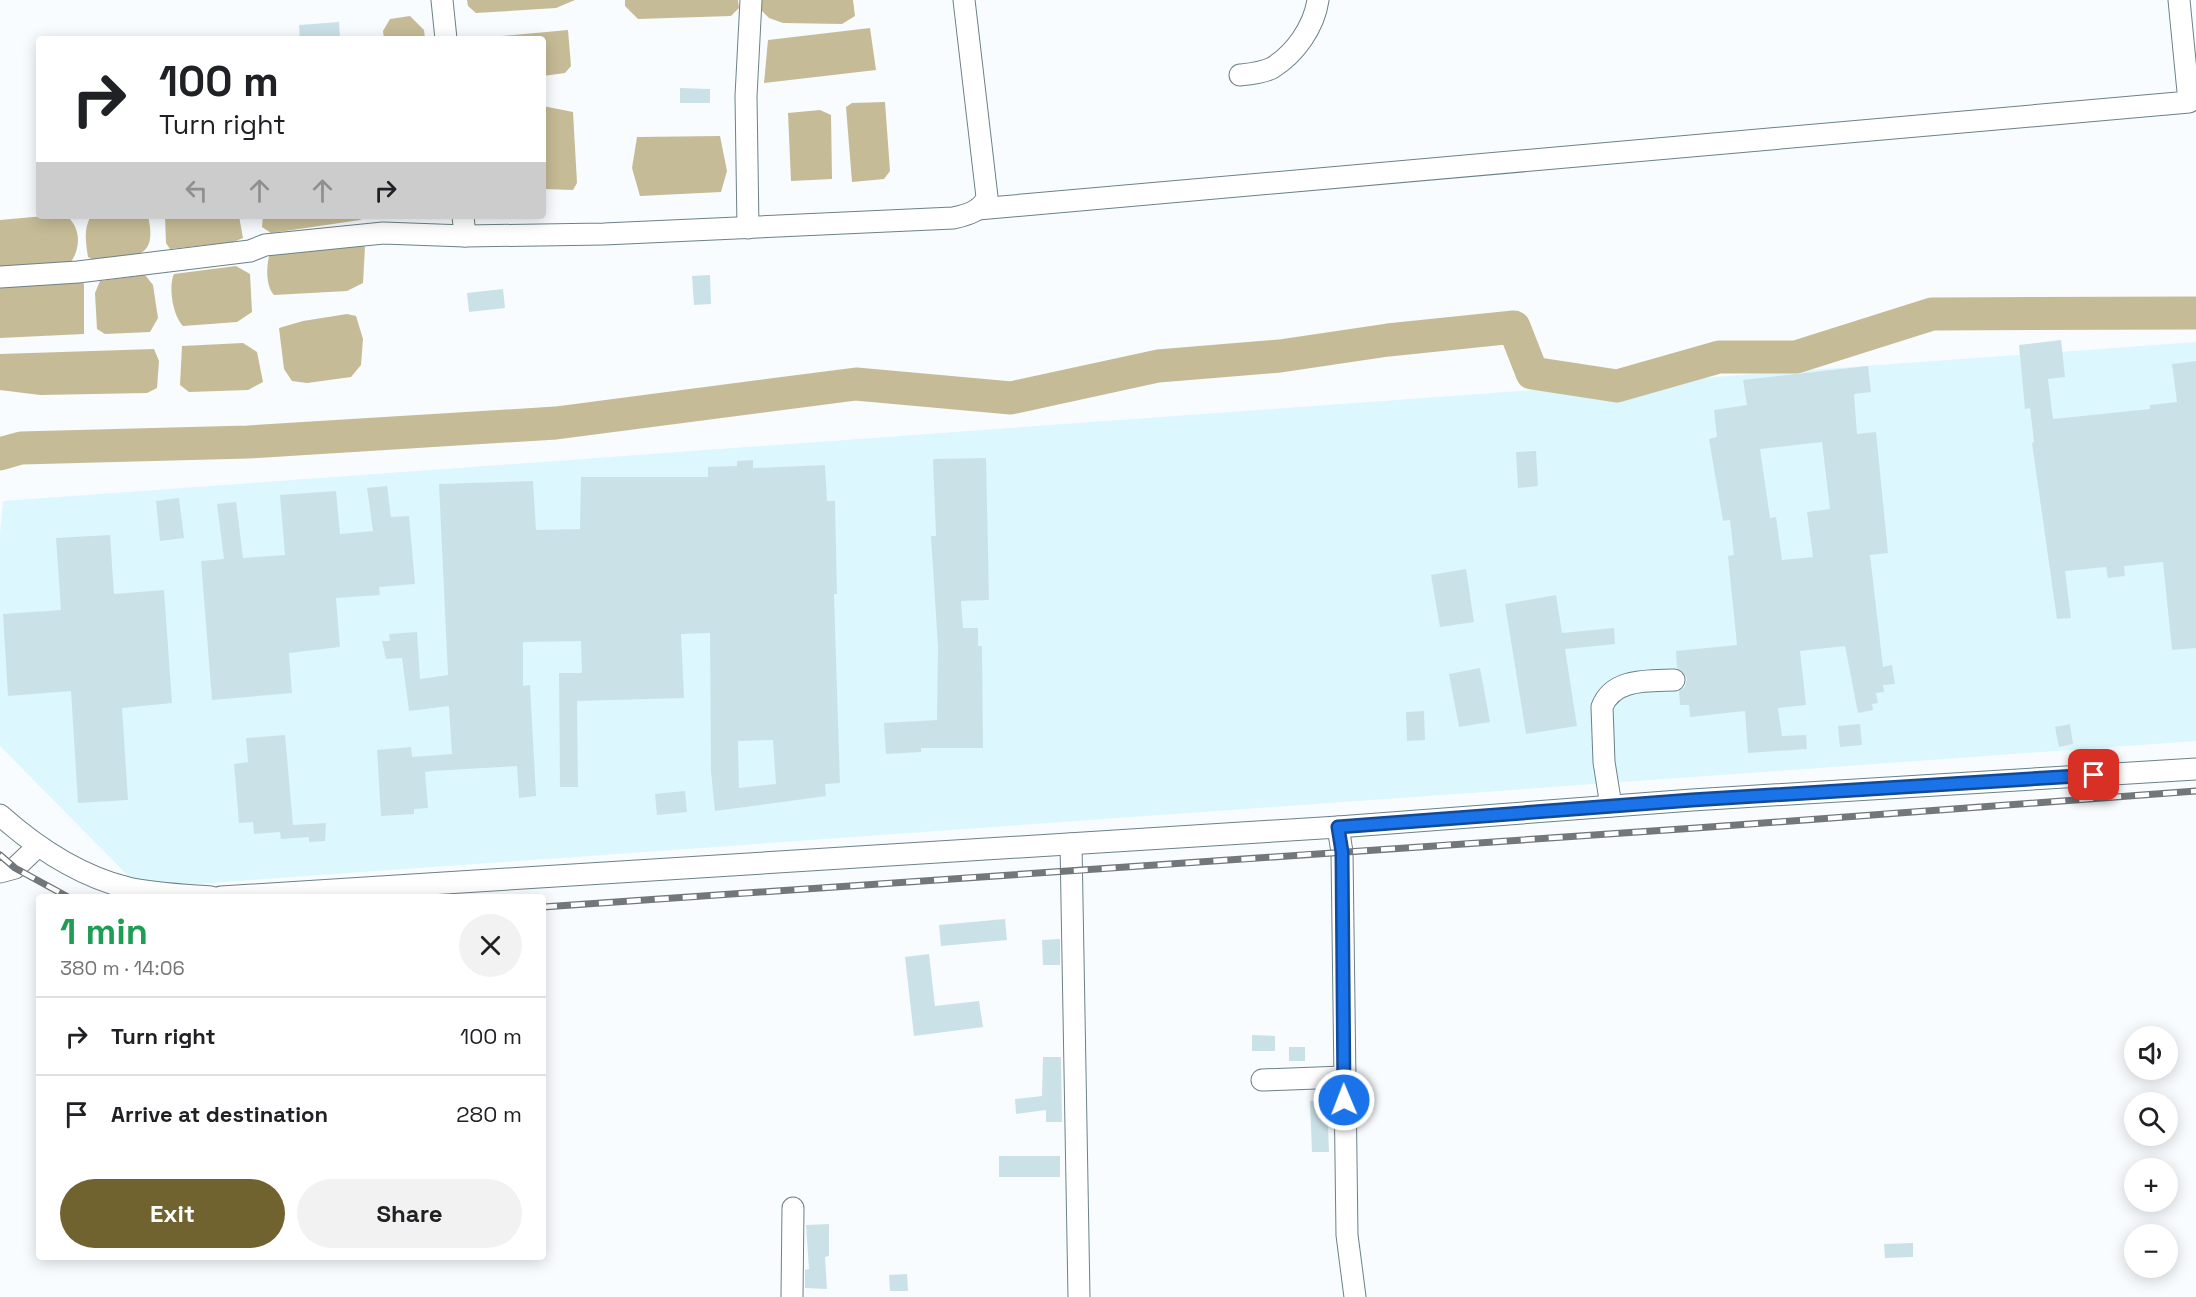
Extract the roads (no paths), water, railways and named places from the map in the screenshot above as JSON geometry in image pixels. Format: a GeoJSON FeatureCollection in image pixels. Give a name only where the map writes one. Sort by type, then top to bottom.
{"type":"FeatureCollection","features":[{"type":"Feature","properties":{"kind":"street"},"geometry":{"type":"LineString","coordinates":[[442,0],[446,36]]}},
{"type":"Feature","properties":{"kind":"street"},"geometry":{"type":"LineString","coordinates":[[748,228],[746,96],[751,0]]}},
{"type":"Feature","properties":{"kind":"street"},"geometry":{"type":"LineString","coordinates":[[964,0],[987,197],[978,209]]}},
{"type":"Feature","properties":{"kind":"street"},"geometry":{"type":"LineString","coordinates":[[1240,75],[1272,68],[1288,54],[1302,39],[1313,19],[1318,0]]}},
{"type":"Feature","properties":{"kind":"street"},"geometry":{"type":"LineString","coordinates":[[0,277],[78,272],[250,251],[265,245],[464,226],[748,228],[953,218],[978,209],[2189,102],[2179,0]]}},
{"type":"Feature","properties":{"kind":"street"},"geometry":{"type":"LineString","coordinates":[[1611,806],[1604,762],[1602,708],[1604,701],[1615,688],[1627,684],[1674,680]]}},
{"type":"Feature","properties":{"kind":"street"},"geometry":{"type":"LineString","coordinates":[[269,894],[1338,827],[1611,806],[2196,769]]}},
{"type":"Feature","properties":{"kind":"street"},"geometry":{"type":"LineString","coordinates":[[0,815],[37,847],[91,876],[129,888],[184,894]]}},
{"type":"Feature","properties":{"kind":"street"},"geometry":{"type":"LineString","coordinates":[[1338,827],[1342,852],[1343,1077],[1347,1235],[1355,1297]]}},
{"type":"Feature","properties":{"kind":"street"},"geometry":{"type":"LineString","coordinates":[[1071,844],[1079,1297]]}},
{"type":"Feature","properties":{"kind":"street"},"geometry":{"type":"LineString","coordinates":[[0,872],[15,868],[37,847]]}},
{"type":"Feature","properties":{"kind":"street"},"geometry":{"type":"LineString","coordinates":[[1262,1080],[1343,1077]]}},
{"type":"Feature","properties":{"kind":"street"},"geometry":{"type":"LineString","coordinates":[[792,1297],[793,1209]]}},
{"type":"Feature","properties":{"kind":"waterway"},"geometry":{"type":"LineString","coordinates":[[0,454],[21,448],[248,442],[556,423],[856,384],[1011,398],[1158,366],[1280,356],[1388,340],[1514,327],[1532,373],[1617,386],[1719,357],[1796,357],[1932,314],[2196,313]]}},
{"type":"Feature","properties":{"kind":"railway"},"geometry":{"type":"LineString","coordinates":[[546,907],[1696,828],[2196,791]]}},
{"type":"Feature","properties":{"kind":"railway"},"geometry":{"type":"LineString","coordinates":[[0,855],[15,868],[63,894]]}}]}
